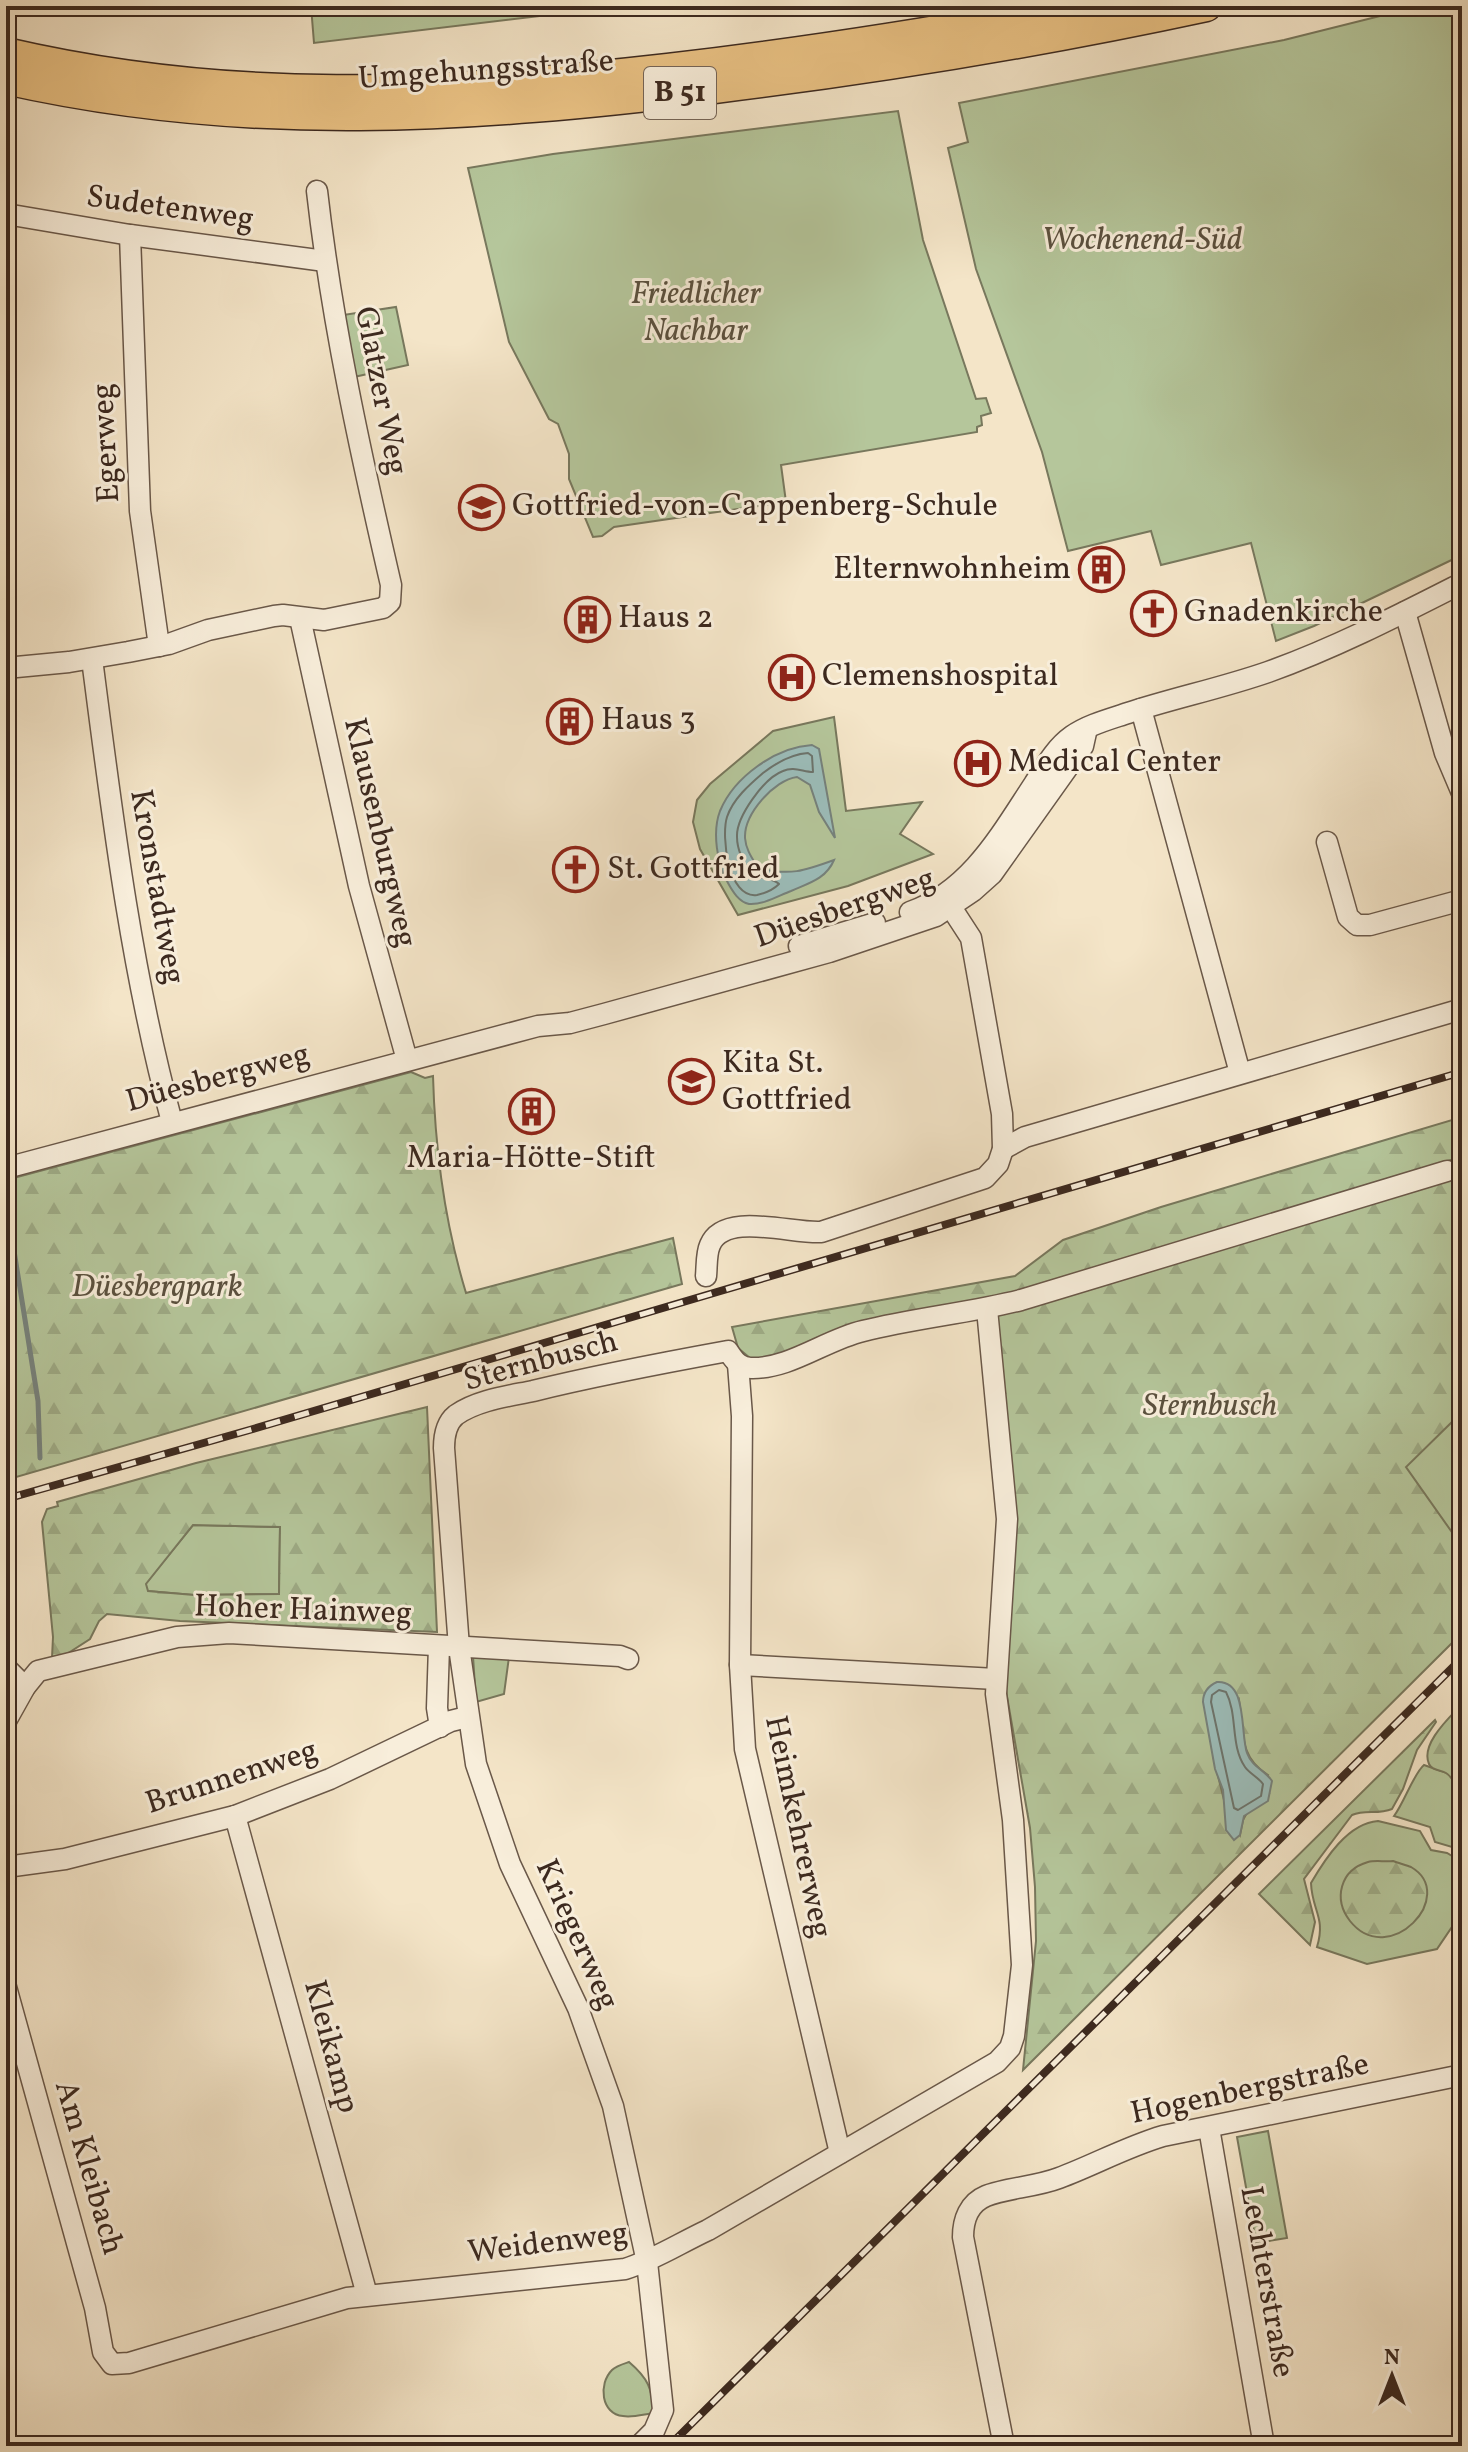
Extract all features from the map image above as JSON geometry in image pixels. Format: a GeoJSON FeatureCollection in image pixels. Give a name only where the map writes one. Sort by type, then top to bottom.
{"type":"FeatureCollection","features":[{"type":"Feature","properties":{"kind":"highway","name":"Umgehungsstraße"},"geometry":{"type":"LineString","coordinates":[[6,53],[93,71],[228,87],[323,92],[428,90],[541,82],[745,60],[931,33],[1081,6]]}},
{"type":"Feature","properties":{"kind":"highway","name":"Umgehungsstraße"},"geometry":{"type":"LineString","coordinates":[[6,79],[108,98],[239,113],[342,117],[466,113],[661,95],[819,75],[1008,45],[1206,6]]}},
{"type":"Feature","properties":{"kind":"street","name":"Glatzer Weg"},"geometry":{"type":"LineString","coordinates":[[300,618],[324,620],[383,608],[390,602],[391,585],[354,424],[325,261],[317,191]]}},
{"type":"Feature","properties":{"kind":"street","name":"Sudetenweg"},"geometry":{"type":"LineString","coordinates":[[6,214],[130,235],[325,261]]}},
{"type":"Feature","properties":{"kind":"street","name":"Egerweg"},"geometry":{"type":"LineString","coordinates":[[130,235],[140,511],[159,646]]}},
{"type":"Feature","properties":{"kind":"street","name":"Düesbergweg"},"geometry":{"type":"LineString","coordinates":[[6,1168],[538,1026],[570,1023],[829,952],[922,922],[948,901],[992,874],[1083,746],[1087,728],[1268,672],[1355,636],[1462,583]]}},
{"type":"Feature","properties":{"kind":"street"},"geometry":{"type":"LineString","coordinates":[[1405,612],[1445,753],[1462,793]]}},
{"type":"Feature","properties":{"kind":"street"},"geometry":{"type":"LineString","coordinates":[[6,668],[92,659],[159,646],[198,632],[283,615],[300,618]]}},
{"type":"Feature","properties":{"kind":"street","name":"Klausenburgweg"},"geometry":{"type":"LineString","coordinates":[[300,618],[359,886],[407,1060]]}},
{"type":"Feature","properties":{"kind":"street","name":"Kronstadtweg"},"geometry":{"type":"LineString","coordinates":[[92,659],[123,892],[162,1088],[172,1122]]}},
{"type":"Feature","properties":{"kind":"street"},"geometry":{"type":"LineString","coordinates":[[1141,709],[1240,1073]]}},
{"type":"Feature","properties":{"kind":"street"},"geometry":{"type":"LineString","coordinates":[[1327,842],[1348,917],[1357,925],[1370,925],[1462,900]]}},
{"type":"Feature","properties":{"kind":"street"},"geometry":{"type":"LineString","coordinates":[[706,1276],[710,1243],[718,1233],[728,1228],[743,1225],[805,1233],[821,1232],[985,1178],[998,1164],[1003,1149],[1002,1114],[971,938],[948,901]]}},
{"type":"Feature","properties":{"kind":"street"},"geometry":{"type":"LineString","coordinates":[[1003,1149],[1025,1137],[1462,1009]]}},
{"type":"Feature","properties":{"kind":"street","name":"Sternbusch"},"geometry":{"type":"LineString","coordinates":[[444,1438],[447,1426],[455,1416],[503,1398],[613,1372],[728,1351],[745,1368],[773,1365],[861,1331],[987,1309],[1447,1171]]}},
{"type":"Feature","properties":{"kind":"street"},"geometry":{"type":"LineString","coordinates":[[740,1665],[996,1679],[1007,1519],[987,1309]]}},
{"type":"Feature","properties":{"kind":"street","name":"Heimkehrerweg"},"geometry":{"type":"LineString","coordinates":[[738,1364],[742,1416],[740,1665],[745,1749],[840,2153]]}},
{"type":"Feature","properties":{"kind":"street","name":"Kriegerweg"},"geometry":{"type":"LineString","coordinates":[[444,1438],[449,1647],[476,1764],[510,1864],[578,2008],[613,2106],[647,2262],[663,2410],[654,2431],[639,2446]]}},
{"type":"Feature","properties":{"kind":"street","name":"Hoher Hainweg"},"geometry":{"type":"LineString","coordinates":[[6,1721],[38,1671],[189,1635],[229,1633],[620,1656],[628,1659]]}},
{"type":"Feature","properties":{"kind":"street"},"geometry":{"type":"LineString","coordinates":[[440,1727],[437,1708],[449,1647]]}},
{"type":"Feature","properties":{"kind":"street"},"geometry":{"type":"LineString","coordinates":[[6,1668],[25,1687]]}},
{"type":"Feature","properties":{"kind":"street","name":"Weidenweg"},"geometry":{"type":"LineString","coordinates":[[112,2364],[129,2363],[347,2298],[625,2269],[647,2262],[997,2062],[1010,2048],[1014,2036],[1022,1965],[1013,1820],[996,1679]]}},
{"type":"Feature","properties":{"kind":"street","name":"Brunnenweg"},"geometry":{"type":"LineString","coordinates":[[6,1867],[65,1859],[235,1816],[330,1779],[467,1717]]}},
{"type":"Feature","properties":{"kind":"street","name":"Kleikamp"},"geometry":{"type":"LineString","coordinates":[[235,1816],[367,2295]]}},
{"type":"Feature","properties":{"kind":"street","name":"Am Kleibach"},"geometry":{"type":"LineString","coordinates":[[6,1987],[95,2308],[103,2352],[112,2364]]}},
{"type":"Feature","properties":{"kind":"street","name":"Hogenbergstraße"},"geometry":{"type":"LineString","coordinates":[[1004,2446],[963,2237],[963,2222],[971,2207],[985,2196],[1060,2178],[1130,2146],[1163,2136],[1462,2075]]}},
{"type":"Feature","properties":{"kind":"street","name":"Lechterstraße"},"geometry":{"type":"LineString","coordinates":[[1209,2128],[1264,2446]]}},
{"type":"Feature","properties":{"kind":"green space"},"geometry":{"type":"Polygon","coordinates":[[[311,6],[624,6],[314,43],[311,6]]]}},
{"type":"Feature","properties":{"kind":"green space","name":"Wochenend-Süd"},"geometry":{"type":"Polygon","coordinates":[[[1420,6],[1462,6],[1462,555],[1276,641],[1251,543],[1161,565],[1151,531],[1068,551],[1042,452],[976,269],[948,148],[968,142],[959,103],[1284,40],[1420,6]]]}},
{"type":"Feature","properties":{"kind":"green space","name":"Friedlicher Nachbar"},"geometry":{"type":"Polygon","coordinates":[[[898,111],[923,240],[976,399],[986,398],[991,413],[981,416],[982,425],[977,427],[977,432],[781,465],[786,502],[614,527],[602,536],[593,537],[569,479],[569,454],[558,424],[549,419],[509,342],[468,168],[553,154],[898,111]]]}},
{"type":"Feature","properties":{"kind":"green space"},"geometry":{"type":"Polygon","coordinates":[[[396,307],[408,365],[354,377],[343,315],[396,307]]]}},
{"type":"Feature","properties":{"kind":"green space"},"geometry":{"type":"Polygon","coordinates":[[[834,717],[846,811],[922,802],[900,834],[933,854],[848,886],[738,915],[700,849],[693,822],[697,800],[710,784],[773,731],[834,717]]]}},
{"type":"Feature","properties":{"kind":"green space","name":"Düesbergpark"},"geometry":{"type":"Polygon","coordinates":[[[411,1072],[425,1078],[433,1076],[442,1186],[466,1293],[673,1238],[682,1284],[6,1480],[6,1312],[10,1311],[6,1285],[6,1180],[411,1072]]]}},
{"type":"Feature","properties":{"kind":"green space","name":"Sternbusch"},"geometry":{"type":"Polygon","coordinates":[[[1462,1117],[1462,1157],[1440,1163],[1462,1188],[1462,1426],[1455,1419],[1406,1467],[1456,1538],[1462,1534],[1462,1633],[1023,2070],[1036,1941],[1035,1887],[1030,1828],[1005,1685],[995,1312],[999,1295],[854,1325],[768,1359],[750,1358],[738,1348],[732,1327],[1015,1276],[1063,1240],[1161,1207],[1462,1117]],[[1239,1700],[1213,1756],[1225,1804],[1240,1835],[1243,1820],[1268,1775],[1258,1768],[1247,1751],[1239,1700]]]}},
{"type":"Feature","properties":{"kind":"green space"},"geometry":{"type":"Polygon","coordinates":[[[427,1407],[437,1632],[180,1621],[107,1614],[99,1621],[90,1639],[59,1659],[52,1658],[53,1637],[42,1522],[47,1509],[58,1506],[57,1502],[196,1463],[427,1407]],[[193,1525],[146,1584],[148,1591],[194,1595],[279,1594],[280,1527],[193,1525]]]}},
{"type":"Feature","properties":{"kind":"green space"},"geometry":{"type":"Polygon","coordinates":[[[1455,1418],[1462,1426],[1462,1534],[1456,1539],[1405,1467],[1455,1418]]]}},
{"type":"Feature","properties":{"kind":"green space"},"geometry":{"type":"Polygon","coordinates":[[[193,1525],[280,1527],[279,1594],[194,1595],[147,1591],[145,1584],[193,1525]]]}},
{"type":"Feature","properties":{"kind":"green space"},"geometry":{"type":"Polygon","coordinates":[[[473,1656],[509,1657],[504,1694],[476,1702],[473,1656]]]}},
{"type":"Feature","properties":{"kind":"green space"},"geometry":{"type":"Polygon","coordinates":[[[1462,1704],[1462,1793],[1448,1775],[1430,1766],[1427,1756],[1438,1731],[1462,1704]]]}},
{"type":"Feature","properties":{"kind":"green space"},"geometry":{"type":"Polygon","coordinates":[[[1435,1720],[1417,1750],[1392,1809],[1352,1815],[1304,1879],[1315,1922],[1310,1945],[1259,1894],[1435,1720]]]}},
{"type":"Feature","properties":{"kind":"green space"},"geometry":{"type":"Polygon","coordinates":[[[1424,1765],[1450,1774],[1462,1793],[1462,1850],[1435,1842],[1430,1827],[1394,1816],[1424,1765]]]}},
{"type":"Feature","properties":{"kind":"green space"},"geometry":{"type":"Polygon","coordinates":[[[1378,1821],[1420,1831],[1431,1850],[1447,1853],[1462,1862],[1462,1922],[1454,1924],[1437,1949],[1367,1964],[1317,1947],[1320,1928],[1311,1883],[1330,1853],[1347,1835],[1367,1823],[1378,1821]]]}},
{"type":"Feature","properties":{"kind":"green space"},"geometry":{"type":"Polygon","coordinates":[[[1371,1861],[1393,1861],[1411,1867],[1424,1879],[1427,1894],[1423,1909],[1413,1923],[1399,1933],[1383,1937],[1366,1934],[1350,1921],[1345,1912],[1342,1886],[1358,1866],[1371,1861]]]}},
{"type":"Feature","properties":{"kind":"green space"},"geometry":{"type":"Polygon","coordinates":[[[1268,2131],[1287,2238],[1256,2243],[1237,2137],[1268,2131]]]}},
{"type":"Feature","properties":{"kind":"green space"},"geometry":{"type":"Polygon","coordinates":[[[629,2362],[648,2384],[655,2413],[623,2416],[610,2410],[606,2404],[604,2390],[608,2376],[616,2367],[629,2362]]]}},
{"type":"Feature","properties":{"kind":"water"},"geometry":{"type":"Polygon","coordinates":[[[812,745],[819,749],[835,838],[819,812],[810,785],[797,777],[779,784],[762,800],[749,819],[745,838],[758,868],[797,871],[834,860],[822,876],[810,883],[765,902],[745,903],[732,890],[721,867],[716,838],[720,811],[735,787],[758,766],[784,751],[812,745]]]}},
{"type":"Feature","properties":{"kind":"water"},"geometry":{"type":"Polygon","coordinates":[[[1217,1682],[1234,1689],[1241,1709],[1247,1753],[1272,1781],[1268,1801],[1244,1816],[1240,1835],[1234,1840],[1226,1830],[1223,1790],[1215,1769],[1203,1702],[1207,1690],[1217,1682]]]}},
{"type":"Feature","properties":{"kind":"waterway"},"geometry":{"type":"LineString","coordinates":[[11,1232],[38,1401],[40,1458]]}},
{"type":"Feature","properties":{"kind":"railway"},"geometry":{"type":"LineString","coordinates":[[6,1499],[1462,1072]]}},
{"type":"Feature","properties":{"kind":"railway"},"geometry":{"type":"LineString","coordinates":[[669,2446],[1462,1658]]}},
{"type":"Feature","properties":{"kind":"place","name":"Gottfried-von-Cappenberg-Schule"},"geometry":{"type":"Point","coordinates":[481,507]}},
{"type":"Feature","properties":{"kind":"place","name":"Elternwohnheim"},"geometry":{"type":"Point","coordinates":[1102,570]}},
{"type":"Feature","properties":{"kind":"place","name":"Gnadenkirche"},"geometry":{"type":"Point","coordinates":[1153,613]}},
{"type":"Feature","properties":{"kind":"place","name":"Haus 2"},"geometry":{"type":"Point","coordinates":[587,619]}},
{"type":"Feature","properties":{"kind":"place","name":"Clemenshospital"},"geometry":{"type":"Point","coordinates":[791,677]}},
{"type":"Feature","properties":{"kind":"place","name":"Haus 3"},"geometry":{"type":"Point","coordinates":[570,721]}},
{"type":"Feature","properties":{"kind":"place","name":"Medical Center"},"geometry":{"type":"Point","coordinates":[977,763]}},
{"type":"Feature","properties":{"kind":"place","name":"St. Gottfried"},"geometry":{"type":"Point","coordinates":[576,870]}},
{"type":"Feature","properties":{"kind":"place","name":"Kita St. Gottfried"},"geometry":{"type":"Point","coordinates":[691,1082]}},
{"type":"Feature","properties":{"kind":"place","name":"Maria-Hötte-Stift"},"geometry":{"type":"Point","coordinates":[531,1112]}}]}
